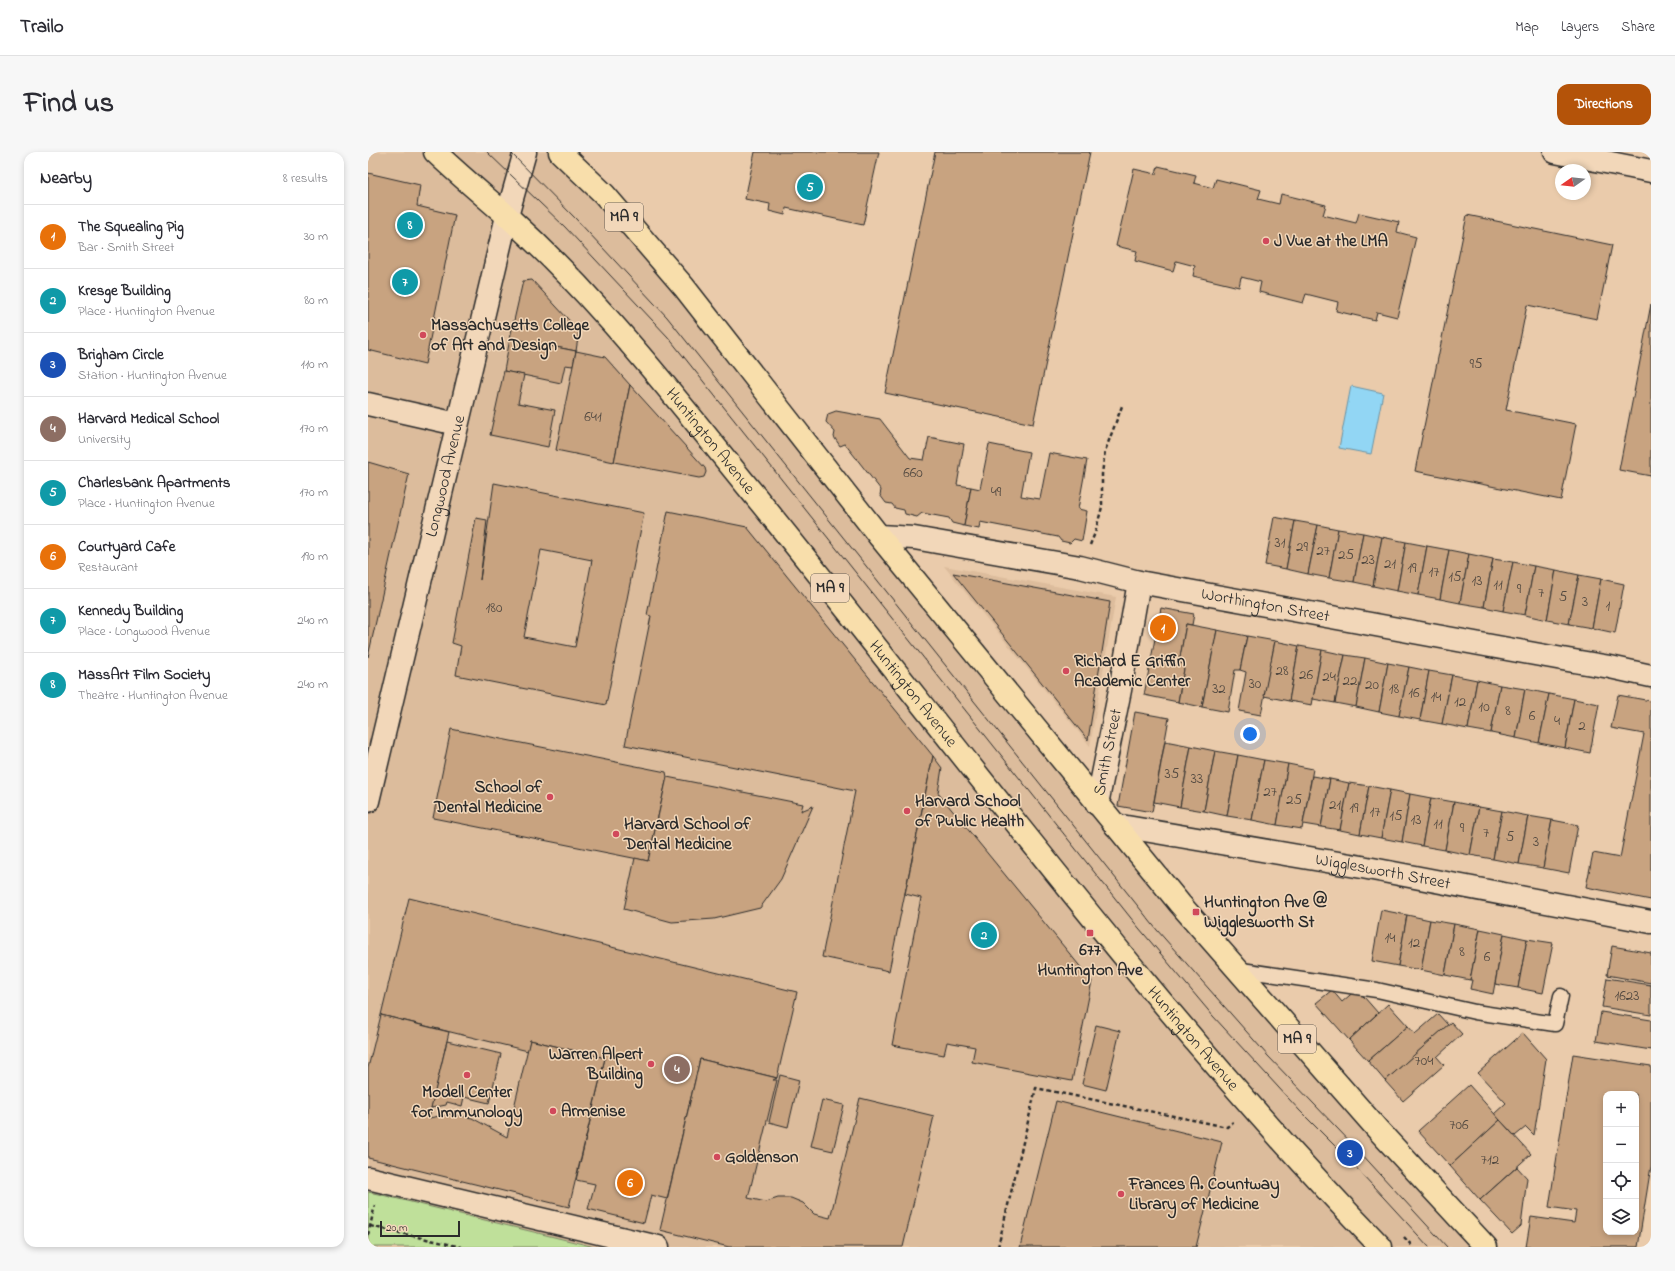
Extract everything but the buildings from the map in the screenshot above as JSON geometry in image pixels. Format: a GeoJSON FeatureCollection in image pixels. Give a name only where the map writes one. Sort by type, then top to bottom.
{"type":"FeatureCollection","features":[{"type":"Feature","properties":{"kind":"main road","name":"Huntington Avenue"},"geometry":{"type":"LineString","coordinates":[[435,152],[557,263],[599,308],[677,399],[1104,933],[1252,1107],[1344,1209],[1381,1247]]}},
{"type":"Feature","properties":{"kind":"main road","name":"MA 9"},"geometry":{"type":"LineString","coordinates":[[560,152],[604,194],[684,287],[879,536],[1097,804],[1235,969],[1379,1131],[1486,1247]]}},
{"type":"Feature","properties":{"kind":"street","name":"Longwood Avenue"},"geometry":{"type":"LineString","coordinates":[[368,801],[507,216],[525,152]]}},
{"type":"Feature","properties":{"kind":"street"},"geometry":{"type":"LineString","coordinates":[[1555,152],[1651,171]]}},
{"type":"Feature","properties":{"kind":"street"},"geometry":{"type":"LineString","coordinates":[[368,404],[457,424]]}},
{"type":"Feature","properties":{"kind":"street","name":"Worthington Street"},"geometry":{"type":"LineString","coordinates":[[879,536],[914,538],[1080,567],[1139,582],[1610,667],[1651,676]]}},
{"type":"Feature","properties":{"kind":"street","name":"Smith Street"},"geometry":{"type":"LineString","coordinates":[[1097,804],[1139,582]]}},
{"type":"Feature","properties":{"kind":"street","name":"Wigglesworth Street"},"geometry":{"type":"LineString","coordinates":[[1115,825],[1362,867],[1651,922]]}},
{"type":"Feature","properties":{"kind":"street"},"geometry":{"type":"LineString","coordinates":[[368,1178],[658,1247]]}},
{"type":"Feature","properties":{"kind":"lane"},"geometry":{"type":"LineString","coordinates":[[1235,969],[1377,990],[1475,1012],[1555,1024],[1561,996]]}},
{"type":"Feature","properties":{"kind":"path"},"geometry":{"type":"LineString","coordinates":[[1080,567],[1095,533],[1102,507],[1102,474],[1105,451],[1122,406]]}},
{"type":"Feature","properties":{"kind":"path"},"geometry":{"type":"LineString","coordinates":[[998,1247],[1036,1088],[1227,1128],[1235,1119]]}},
{"type":"Feature","properties":{"kind":"path"},"geometry":{"type":"LineString","coordinates":[[368,1234],[373,1214]]}},
{"type":"Feature","properties":{"kind":"path"},"geometry":{"type":"LineString","coordinates":[[370,1226],[461,1247]]}},
{"type":"Feature","properties":{"kind":"shaded area"},"geometry":{"type":"Polygon","coordinates":[[[368,152],[560,152],[879,536],[1486,1247],[368,1247],[368,152]]]}},
{"type":"Feature","properties":{"kind":"shaded area","name":"Richard E Griffin Academic Center"},"geometry":{"type":"Polygon","coordinates":[[[944,566],[1116,597],[1090,746],[944,566]]]}},
{"type":"Feature","properties":{"kind":"green space"},"geometry":{"type":"Polygon","coordinates":[[[368,1192],[378,1194],[595,1247],[368,1247],[368,1192]]]}},
{"type":"Feature","properties":{"kind":"water"},"geometry":{"type":"Polygon","coordinates":[[[1351,386],[1383,393],[1371,454],[1339,448],[1351,386]]]}},
{"type":"Feature","properties":{"kind":"tram line"},"geometry":{"type":"LineString","coordinates":[[487,152],[565,227],[668,337],[1134,922],[1213,1016],[1300,1111],[1350,1161],[1429,1247]]}},
{"type":"Feature","properties":{"kind":"tram line"},"geometry":{"type":"LineString","coordinates":[[510,152],[576,219],[667,317],[1157,930],[1268,1056],[1359,1151],[1447,1247]]}},
{"type":"Feature","properties":{"kind":"place","name":"Charlesbank Apartments"},"geometry":{"type":"Point","coordinates":[810,187]}},
{"type":"Feature","properties":{"kind":"place","name":"MassArt Film Society"},"geometry":{"type":"Point","coordinates":[410,225]}},
{"type":"Feature","properties":{"kind":"place","name":"J Vue at the LMA"},"geometry":{"type":"Point","coordinates":[1266,241]}},
{"type":"Feature","properties":{"kind":"place","name":"Kennedy Building"},"geometry":{"type":"Point","coordinates":[405,282]}},
{"type":"Feature","properties":{"kind":"place","name":"Massachusetts College of Art and Design"},"geometry":{"type":"Point","coordinates":[423,335]}},
{"type":"Feature","properties":{"kind":"place","name":"The Squealing Pig"},"geometry":{"type":"Point","coordinates":[1163,628]}},
{"type":"Feature","properties":{"kind":"place","name":"Richard E Griffin Academic Center"},"geometry":{"type":"Point","coordinates":[1066,671]}},
{"type":"Feature","properties":{"kind":"place","name":"School of Dental Medicine"},"geometry":{"type":"Point","coordinates":[550,797]}},
{"type":"Feature","properties":{"kind":"place","name":"Harvard School of Public Health"},"geometry":{"type":"Point","coordinates":[907,811]}},
{"type":"Feature","properties":{"kind":"place","name":"Harvard School of Dental Medicine"},"geometry":{"type":"Point","coordinates":[616,834]}},
{"type":"Feature","properties":{"kind":"place","name":"Huntington Ave @ Wigglesworth St"},"geometry":{"type":"Point","coordinates":[1196,912]}},
{"type":"Feature","properties":{"kind":"place","name":"677 Huntington Ave"},"geometry":{"type":"Point","coordinates":[1090,933]}},
{"type":"Feature","properties":{"kind":"place","name":"Kresge Building"},"geometry":{"type":"Point","coordinates":[984,935]}},
{"type":"Feature","properties":{"kind":"place","name":"Warren Alpert Building"},"geometry":{"type":"Point","coordinates":[651,1064]}},
{"type":"Feature","properties":{"kind":"place","name":"Harvard Medical School"},"geometry":{"type":"Point","coordinates":[677,1069]}},
{"type":"Feature","properties":{"kind":"place","name":"Modell Center for Immunology"},"geometry":{"type":"Point","coordinates":[467,1075]}},
{"type":"Feature","properties":{"kind":"place","name":"Armenise"},"geometry":{"type":"Point","coordinates":[553,1111]}},
{"type":"Feature","properties":{"kind":"place","name":"Brigham Circle"},"geometry":{"type":"Point","coordinates":[1350,1153]}},
{"type":"Feature","properties":{"kind":"place","name":"Goldenson"},"geometry":{"type":"Point","coordinates":[717,1157]}},
{"type":"Feature","properties":{"kind":"place","name":"Courtyard Cafe"},"geometry":{"type":"Point","coordinates":[630,1183]}},
{"type":"Feature","properties":{"kind":"place","name":"Frances A. Countway Library of Medicine"},"geometry":{"type":"Point","coordinates":[1121,1194]}}]}
